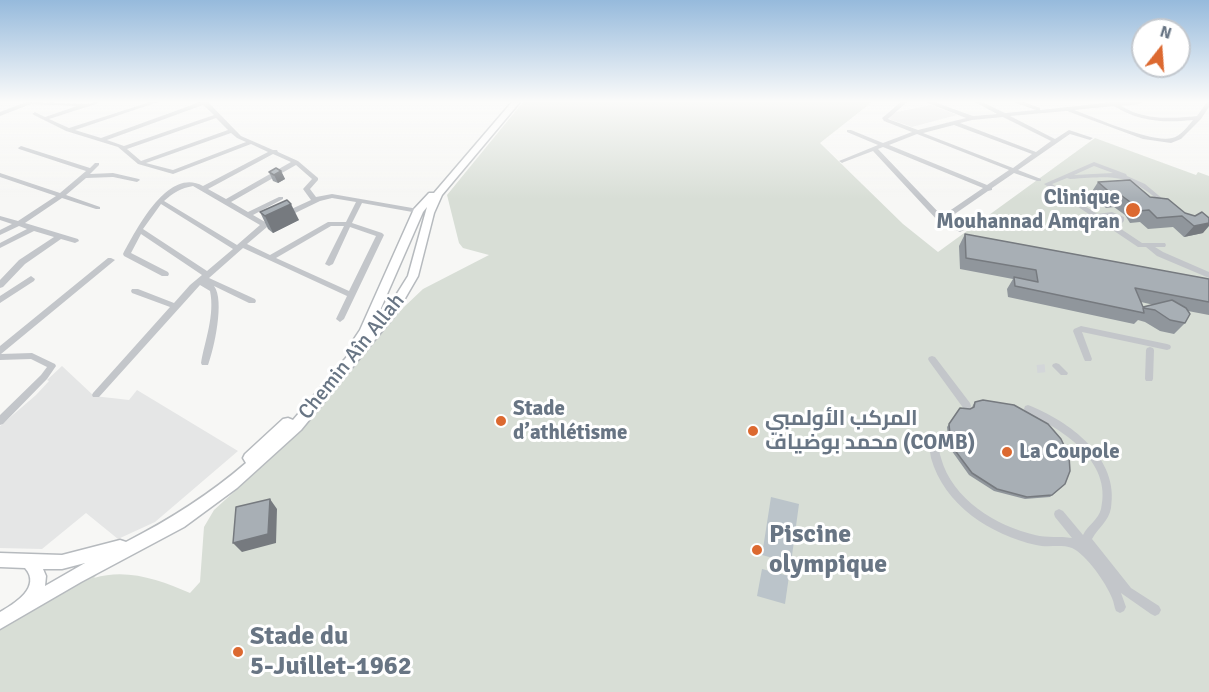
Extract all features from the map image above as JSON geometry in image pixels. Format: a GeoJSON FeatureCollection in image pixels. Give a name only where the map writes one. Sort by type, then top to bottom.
{"type":"FeatureCollection","features":[{"type":"Feature","properties":{"kind":"main road","name":"Chemin Aîn Allah"},"geometry":{"type":"LineString","coordinates":[[14,561],[62,562],[122,546],[178,519],[239,469],[306,406],[365,332],[423,212],[487,134]]}},
{"type":"Feature","properties":{"kind":"main road","name":"Chemin Aîn Allah"},"geometry":{"type":"LineString","coordinates":[[0,621],[118,555],[232,484],[296,426],[392,311],[413,276],[423,212]]}},
{"type":"Feature","properties":{"kind":"main road"},"geometry":{"type":"LineString","coordinates":[[375,310],[392,311]]}},
{"type":"Feature","properties":{"kind":"main road"},"geometry":{"type":"LineString","coordinates":[[0,570],[14,561],[36,567],[40,577],[38,587],[26,605]]}},
{"type":"Feature","properties":{"kind":"street"},"geometry":{"type":"LineString","coordinates":[[82,134],[125,148],[140,163],[173,172],[249,143]]}},
{"type":"Feature","properties":{"kind":"street"},"geometry":{"type":"LineString","coordinates":[[101,140],[117,134]]}},
{"type":"Feature","properties":{"kind":"street"},"geometry":{"type":"LineString","coordinates":[[125,148],[164,134]]}},
{"type":"Feature","properties":{"kind":"street"},"geometry":{"type":"LineString","coordinates":[[140,163],[221,134]]}},
{"type":"Feature","properties":{"kind":"street"},"geometry":{"type":"LineString","coordinates":[[235,134],[249,143],[275,151],[296,162],[316,179],[306,189],[315,200]]}},
{"type":"Feature","properties":{"kind":"street"},"geometry":{"type":"LineString","coordinates":[[857,134],[990,189]]}},
{"type":"Feature","properties":{"kind":"street"},"geometry":{"type":"LineString","coordinates":[[842,161],[912,134]]}},
{"type":"Feature","properties":{"kind":"street"},"geometry":{"type":"LineString","coordinates":[[918,134],[1039,180]]}},
{"type":"Feature","properties":{"kind":"street"},"geometry":{"type":"LineString","coordinates":[[984,134],[1037,154]]}},
{"type":"Feature","properties":{"kind":"street"},"geometry":{"type":"LineString","coordinates":[[1042,134],[1056,141]]}},
{"type":"Feature","properties":{"kind":"street"},"geometry":{"type":"LineString","coordinates":[[941,220],[1068,134]]}},
{"type":"Feature","properties":{"kind":"street"},"geometry":{"type":"LineString","coordinates":[[1079,134],[1090,138]]}},
{"type":"Feature","properties":{"kind":"street"},"geometry":{"type":"LineString","coordinates":[[1143,134],[1158,140],[1179,138],[1183,134]]}},
{"type":"Feature","properties":{"kind":"street"},"geometry":{"type":"LineString","coordinates":[[21,148],[89,173],[137,180]]}},
{"type":"Feature","properties":{"kind":"street"},"geometry":{"type":"LineString","coordinates":[[874,149],[941,220],[960,230]]}},
{"type":"Feature","properties":{"kind":"street"},"geometry":{"type":"LineString","coordinates":[[205,188],[275,151]]}},
{"type":"Feature","properties":{"kind":"street"},"geometry":{"type":"LineString","coordinates":[[226,201],[296,162]]}},
{"type":"Feature","properties":{"kind":"street"},"geometry":{"type":"LineString","coordinates":[[0,233],[18,225],[59,196],[97,164]]}},
{"type":"Feature","properties":{"kind":"street"},"geometry":{"type":"LineString","coordinates":[[1173,212],[1140,181],[1095,164],[1047,184],[1141,244],[1209,275]]}},
{"type":"Feature","properties":{"kind":"street"},"geometry":{"type":"LineString","coordinates":[[1061,178],[1124,175]]}},
{"type":"Feature","properties":{"kind":"street"},"geometry":{"type":"LineString","coordinates":[[0,176],[98,208]]}},
{"type":"Feature","properties":{"kind":"street"},"geometry":{"type":"LineString","coordinates":[[1093,176],[1111,185]]}},
{"type":"Feature","properties":{"kind":"street"},"geometry":{"type":"LineString","coordinates":[[165,274],[127,254],[147,216],[160,201],[184,185],[194,184],[205,188],[265,225]]}},
{"type":"Feature","properties":{"kind":"street"},"geometry":{"type":"LineString","coordinates":[[96,395],[202,278],[265,225],[315,200],[332,196],[423,212]]}},
{"type":"Feature","properties":{"kind":"street"},"geometry":{"type":"LineString","coordinates":[[247,215],[281,198]]}},
{"type":"Feature","properties":{"kind":"street"},"geometry":{"type":"LineString","coordinates":[[329,264],[360,200]]}},
{"type":"Feature","properties":{"kind":"street"},"geometry":{"type":"LineString","coordinates":[[160,201],[240,247],[270,258],[351,295]]}},
{"type":"Feature","properties":{"kind":"street"},"geometry":{"type":"LineString","coordinates":[[1095,216],[1112,214],[1122,219],[1113,227]]}},
{"type":"Feature","properties":{"kind":"street"},"geometry":{"type":"LineString","coordinates":[[0,218],[75,241]]}},
{"type":"Feature","properties":{"kind":"street"},"geometry":{"type":"LineString","coordinates":[[270,258],[330,224],[348,224],[380,235],[340,319]]}},
{"type":"Feature","properties":{"kind":"street"},"geometry":{"type":"LineString","coordinates":[[0,246],[32,229]]}},
{"type":"Feature","properties":{"kind":"street"},"geometry":{"type":"LineString","coordinates":[[141,231],[202,278],[214,292],[215,308],[205,363]]}},
{"type":"Feature","properties":{"kind":"street"},"geometry":{"type":"LineString","coordinates":[[0,285],[22,261],[59,237]]}},
{"type":"Feature","properties":{"kind":"street"},"geometry":{"type":"LineString","coordinates":[[1149,247],[1162,245]]}},
{"type":"Feature","properties":{"kind":"street"},"geometry":{"type":"LineString","coordinates":[[0,351],[111,260]]}},
{"type":"Feature","properties":{"kind":"street"},"geometry":{"type":"LineString","coordinates":[[202,278],[252,301]]}},
{"type":"Feature","properties":{"kind":"street"},"geometry":{"type":"LineString","coordinates":[[0,300],[31,279]]}},
{"type":"Feature","properties":{"kind":"street"},"geometry":{"type":"LineString","coordinates":[[135,291],[175,306]]}},
{"type":"Feature","properties":{"kind":"street"},"geometry":{"type":"LineString","coordinates":[[1088,359],[1077,331],[1081,329],[1167,347]]}},
{"type":"Feature","properties":{"kind":"street"},"geometry":{"type":"LineString","coordinates":[[1149,379],[1150,350]]}},
{"type":"Feature","properties":{"kind":"street"},"geometry":{"type":"LineString","coordinates":[[0,357],[32,356],[52,366],[45,377],[0,421]]}},
{"type":"Feature","properties":{"kind":"street"},"geometry":{"type":"LineString","coordinates":[[932,359],[967,405]]}},
{"type":"Feature","properties":{"kind":"street"},"geometry":{"type":"LineString","coordinates":[[1056,366],[1064,373]]}},
{"type":"Feature","properties":{"kind":"street"},"geometry":{"type":"LineString","coordinates":[[1028,409],[1068,431],[1098,464],[1106,488],[1106,510],[1086,540],[1117,592],[1120,607]]}},
{"type":"Feature","properties":{"kind":"street"},"geometry":{"type":"LineString","coordinates":[[933,440],[934,452],[944,479],[954,492],[981,517],[999,527],[1035,540],[1075,544],[1100,565]]}},
{"type":"Feature","properties":{"kind":"street"},"geometry":{"type":"LineString","coordinates":[[1059,514],[1100,565],[1126,592],[1155,610]]}},
{"type":"Feature","properties":{"kind":"shaded area","name":"المركب الأولمبي محمد بوضياف (COMB)"},"geometry":{"type":"Polygon","coordinates":[[[497,134],[831,134],[820,143],[903,224],[938,252],[1095,138],[1196,175],[1198,172],[1209,176],[1209,692],[0,692],[0,630],[102,569],[94,578],[106,575],[131,575],[155,580],[190,593],[200,582],[204,527],[214,510],[279,451],[404,307],[423,289],[489,255],[463,248],[459,243],[447,195],[497,134]]]}},
{"type":"Feature","properties":{"kind":"shaded area"},"geometry":{"type":"Polygon","coordinates":[[[62,366],[94,396],[129,400],[137,390],[238,451],[155,522],[118,539],[86,513],[42,549],[0,548],[0,426],[36,395],[49,381],[47,380],[62,366]]]}},
{"type":"Feature","properties":{"kind":"shaded area"},"geometry":{"type":"Polygon","coordinates":[[[771,497],[799,504],[791,563],[762,555],[771,497]]]}},
{"type":"Feature","properties":{"kind":"shaded area"},"geometry":{"type":"Polygon","coordinates":[[[762,569],[789,576],[785,604],[757,596],[762,569]]]}},
{"type":"Feature","properties":{"kind":"building"},"geometry":{"type":"Polygon","coordinates":[[[276,168],[281,171],[274,175],[269,172],[276,168]]]}},
{"type":"Feature","properties":{"kind":"building"},"geometry":{"type":"Polygon","coordinates":[[[1130,180],[1150,197],[1168,199],[1185,213],[1195,216],[1202,212],[1209,218],[1209,223],[1194,226],[1182,216],[1157,218],[1149,210],[1138,211],[1122,196],[1114,196],[1098,182],[1130,180]]]}},
{"type":"Feature","properties":{"kind":"building"},"geometry":{"type":"Polygon","coordinates":[[[287,200],[291,204],[265,216],[260,212],[287,200]]]}},
{"type":"Feature","properties":{"kind":"building"},"geometry":{"type":"Polygon","coordinates":[[[965,234],[1209,279],[1209,302],[1135,288],[1143,307],[1172,300],[1186,308],[1190,314],[1185,323],[1170,320],[1155,310],[1143,308],[1144,313],[1015,286],[1014,277],[1038,282],[1036,270],[966,258],[965,234]]]}},
{"type":"Feature","properties":{"kind":"building","name":"La Coupole"},"geometry":{"type":"Polygon","coordinates":[[[983,400],[1014,405],[1048,424],[1061,439],[1069,456],[1070,471],[1065,484],[1052,495],[1027,497],[997,489],[972,473],[951,445],[949,424],[960,408],[970,409],[974,407],[975,402],[983,400]]]}},
{"type":"Feature","properties":{"kind":"building"},"geometry":{"type":"Polygon","coordinates":[[[270,499],[268,534],[233,543],[236,507],[270,499]]]}},
{"type":"Feature","properties":{"kind":"tunnel"},"geometry":{"type":"LineString","coordinates":[[1037,369],[1048,368]]}},
{"type":"Feature","properties":{"kind":"place","name":"Clinique Mouhannad Amqran"},"geometry":{"type":"Point","coordinates":[1133,210]}},
{"type":"Feature","properties":{"kind":"place","name":"Stade d’athlétisme"},"geometry":{"type":"Point","coordinates":[501,421]}},
{"type":"Feature","properties":{"kind":"place","name":"المركب الأولمبي محمد بوضياف (COMB)"},"geometry":{"type":"Point","coordinates":[753,431]}},
{"type":"Feature","properties":{"kind":"place","name":"La Coupole"},"geometry":{"type":"Point","coordinates":[1007,452]}},
{"type":"Feature","properties":{"kind":"place","name":"Piscine olympique"},"geometry":{"type":"Point","coordinates":[757,550]}},
{"type":"Feature","properties":{"kind":"place","name":"Stade du 5-Juillet-1962"},"geometry":{"type":"Point","coordinates":[238,652]}}]}
